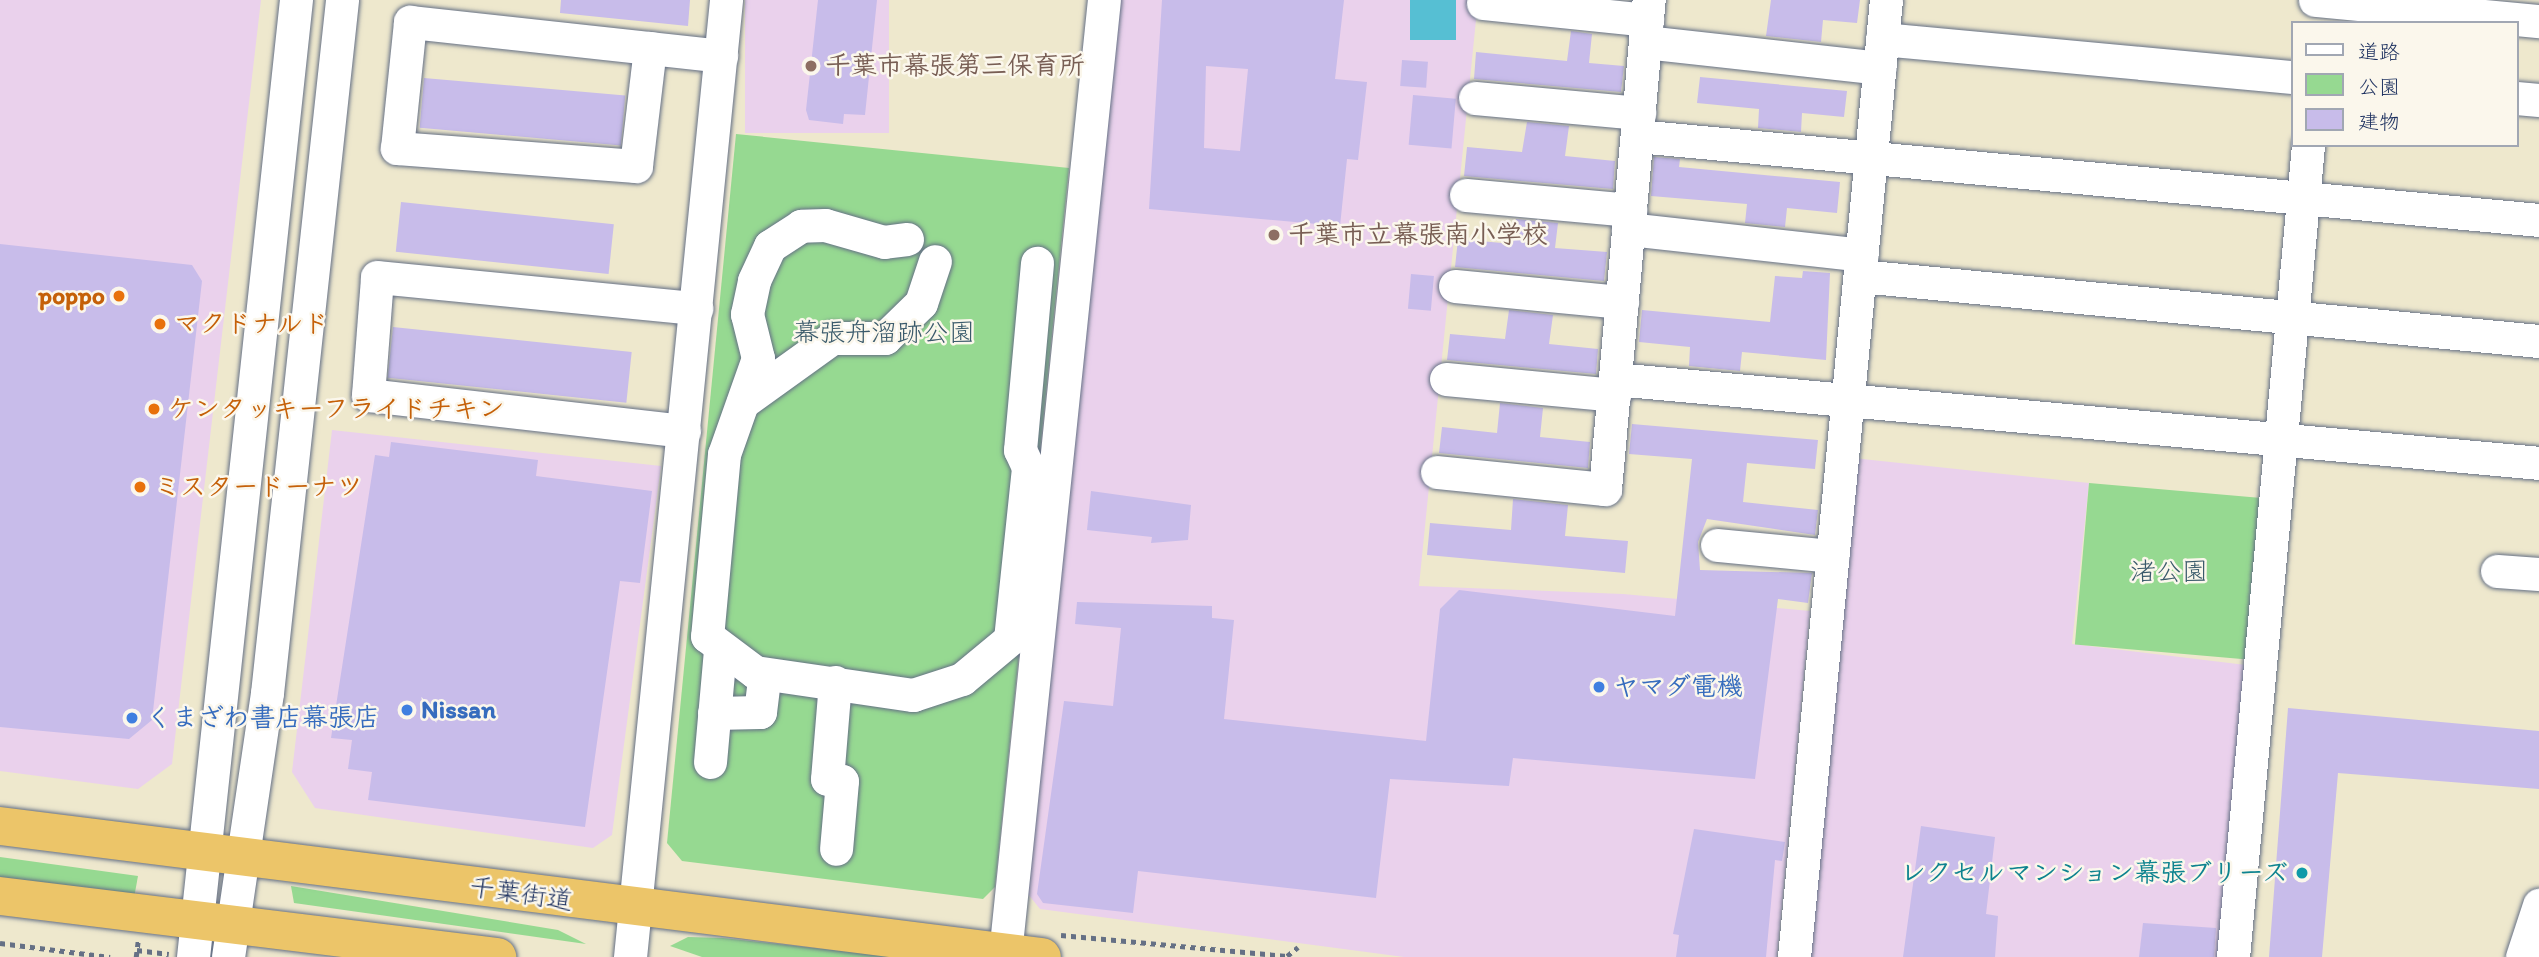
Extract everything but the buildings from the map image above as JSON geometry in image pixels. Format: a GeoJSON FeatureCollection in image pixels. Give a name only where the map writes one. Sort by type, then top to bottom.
{"type":"FeatureCollection","features":[{"type":"Feature","properties":{"kind":"highway","name":"千葉街道"},"geometry":{"type":"LineString","coordinates":[[0,825],[637,909],[1031,948]]}},
{"type":"Feature","properties":{"kind":"highway"},"geometry":{"type":"LineString","coordinates":[[0,896],[196,919],[232,940],[497,957]]}},
{"type":"Feature","properties":{"kind":"street"},"geometry":{"type":"LineString","coordinates":[[181,956],[196,919],[200,851],[296,0]]}},
{"type":"Feature","properties":{"kind":"street"},"geometry":{"type":"LineString","coordinates":[[232,940],[246,858],[342,0]]}},
{"type":"Feature","properties":{"kind":"street"},"geometry":{"type":"LineString","coordinates":[[630,957],[684,431],[721,302],[721,56],[726,0]]}},
{"type":"Feature","properties":{"kind":"street"},"geometry":{"type":"LineString","coordinates":[[1031,948],[1104,0]]}},
{"type":"Feature","properties":{"kind":"street"},"geometry":{"type":"LineString","coordinates":[[1794,957],[1886,0]]}},
{"type":"Feature","properties":{"kind":"street"},"geometry":{"type":"LineString","coordinates":[[2315,0],[2539,21]]}},
{"type":"Feature","properties":{"kind":"street"},"geometry":{"type":"LineString","coordinates":[[2320,21],[2322,1]]}},
{"type":"Feature","properties":{"kind":"street"},"geometry":{"type":"LineString","coordinates":[[1483,3],[1647,21],[1881,54],[2290,77]]}},
{"type":"Feature","properties":{"kind":"street"},"geometry":{"type":"LineString","coordinates":[[1437,472],[1605,489],[1647,21]]}},
{"type":"Feature","properties":{"kind":"street"},"geometry":{"type":"LineString","coordinates":[[649,48],[636,166],[397,148],[410,22],[649,48],[721,56]]}},
{"type":"Feature","properties":{"kind":"street"},"geometry":{"type":"LineString","coordinates":[[2518,98],[2539,100]]}},
{"type":"Feature","properties":{"kind":"street"},"geometry":{"type":"LineString","coordinates":[[1475,99],[1638,125],[1871,157],[2539,220]]}},
{"type":"Feature","properties":{"kind":"street"},"geometry":{"type":"LineString","coordinates":[[2233,957],[2308,147]]}},
{"type":"Feature","properties":{"kind":"street"},"geometry":{"type":"LineString","coordinates":[[1466,195],[1629,220],[1861,265],[2292,318],[2539,341]]}},
{"type":"Feature","properties":{"kind":"street"},"geometry":{"type":"LineString","coordinates":[[721,302],[770,246],[801,226],[825,225],[884,242],[907,239]]}},
{"type":"Feature","properties":{"kind":"street"},"geometry":{"type":"LineString","coordinates":[[710,761],[714,713],[704,640],[724,454],[742,404],[769,365],[844,334],[885,338],[921,303],[935,261]]}},
{"type":"Feature","properties":{"kind":"street"},"geometry":{"type":"LineString","coordinates":[[704,640],[776,673],[913,695],[962,679],[1010,639],[1028,467],[1020,450],[1037,263]]}},
{"type":"Feature","properties":{"kind":"street"},"geometry":{"type":"LineString","coordinates":[[684,431],[368,395],[377,277],[721,302],[769,365]]}},
{"type":"Feature","properties":{"kind":"street"},"geometry":{"type":"LineString","coordinates":[[1455,286],[1622,302]]}},
{"type":"Feature","properties":{"kind":"street"},"geometry":{"type":"LineString","coordinates":[[1447,379],[1848,397],[2539,463]]}},
{"type":"Feature","properties":{"kind":"street"},"geometry":{"type":"LineString","coordinates":[[1717,545],[1832,556]]}},
{"type":"Feature","properties":{"kind":"street"},"geometry":{"type":"LineString","coordinates":[[2497,571],[2539,574]]}},
{"type":"Feature","properties":{"kind":"street"},"geometry":{"type":"LineString","coordinates":[[776,673],[835,663],[886,691]]}},
{"type":"Feature","properties":{"kind":"street"},"geometry":{"type":"LineString","coordinates":[[714,713],[761,712],[776,673]]}},
{"type":"Feature","properties":{"kind":"street"},"geometry":{"type":"LineString","coordinates":[[835,682],[827,779],[842,781],[836,849]]}},
{"type":"Feature","properties":{"kind":"street"},"geometry":{"type":"LineString","coordinates":[[2522,957],[2539,905]]}},
{"type":"Feature","properties":{"kind":"path"},"geometry":{"type":"LineString","coordinates":[[0,943],[110,957]]}},
{"type":"Feature","properties":{"kind":"path"},"geometry":{"type":"LineString","coordinates":[[1031,948],[1287,956],[1298,947]]}},
{"type":"Feature","properties":{"kind":"path"},"geometry":{"type":"LineString","coordinates":[[136,950],[181,956]]}},
{"type":"Feature","properties":{"kind":"shaded area"},"geometry":{"type":"Polygon","coordinates":[[[0,0],[261,0],[172,764],[138,789],[0,771],[0,0]]]}},
{"type":"Feature","properties":{"kind":"shaded area","name":"千葉市幕張第三保育所"},"geometry":{"type":"Polygon","coordinates":[[[745,0],[889,0],[889,133],[745,133],[745,0]]]}},
{"type":"Feature","properties":{"kind":"shaded area"},"geometry":{"type":"Polygon","coordinates":[[[1119,0],[1478,0],[1419,586],[1623,594],[1810,611],[1777,957],[1404,957],[1040,909],[1028,894],[1119,0]]]}},
{"type":"Feature","properties":{"kind":"shaded area"},"geometry":{"type":"Polygon","coordinates":[[[332,430],[661,466],[612,835],[593,848],[315,808],[292,772],[332,430]]]}},
{"type":"Feature","properties":{"kind":"shaded area"},"geometry":{"type":"Polygon","coordinates":[[[1853,458],[2089,483],[2072,644],[2246,665],[2219,957],[1805,957],[1853,458]]]}},
{"type":"Feature","properties":{"kind":"green space","name":"幕張舟溜跡公園"},"geometry":{"type":"Polygon","coordinates":[[[736,134],[1069,168],[995,887],[983,899],[682,861],[667,843],[736,134]]]}},
{"type":"Feature","properties":{"kind":"green space","name":"渚公園"},"geometry":{"type":"Polygon","coordinates":[[[2089,483],[2264,498],[2250,660],[2075,644],[2089,483]]]}},
{"type":"Feature","properties":{"kind":"green space"},"geometry":{"type":"Polygon","coordinates":[[[0,857],[138,876],[134,898],[0,891],[0,857]]]}},
{"type":"Feature","properties":{"kind":"green space"},"geometry":{"type":"Polygon","coordinates":[[[291,886],[558,930],[586,944],[294,903],[291,886]]]}},
{"type":"Feature","properties":{"kind":"green space"},"geometry":{"type":"Polygon","coordinates":[[[688,937],[723,938],[896,957],[702,957],[670,946],[688,937]]]}},
{"type":"Feature","properties":{"kind":"water"},"geometry":{"type":"Polygon","coordinates":[[[1410,0],[1456,0],[1456,40],[1410,40],[1410,0]]]}},
{"type":"Feature","properties":{"kind":"place","name":"千葉市幕張第三保育所"},"geometry":{"type":"Point","coordinates":[811,66]}},
{"type":"Feature","properties":{"kind":"place","name":"千葉市立幕張南小学校"},"geometry":{"type":"Point","coordinates":[1274,235]}},
{"type":"Feature","properties":{"kind":"place","name":"poppo"},"geometry":{"type":"Point","coordinates":[119,296]}},
{"type":"Feature","properties":{"kind":"place","name":"マクドナルド"},"geometry":{"type":"Point","coordinates":[160,324]}},
{"type":"Feature","properties":{"kind":"place","name":"ケンタッキーフライドチキン"},"geometry":{"type":"Point","coordinates":[154,409]}},
{"type":"Feature","properties":{"kind":"place","name":"ミスタードーナツ"},"geometry":{"type":"Point","coordinates":[140,487]}},
{"type":"Feature","properties":{"kind":"place","name":"ヤマダ電機"},"geometry":{"type":"Point","coordinates":[1599,687]}},
{"type":"Feature","properties":{"kind":"place","name":"Nissan"},"geometry":{"type":"Point","coordinates":[407,710]}},
{"type":"Feature","properties":{"kind":"place","name":"くまざわ書店幕張店"},"geometry":{"type":"Point","coordinates":[132,718]}},
{"type":"Feature","properties":{"kind":"place","name":"レクセルマンション幕張ブリーズ"},"geometry":{"type":"Point","coordinates":[2302,873]}}]}
